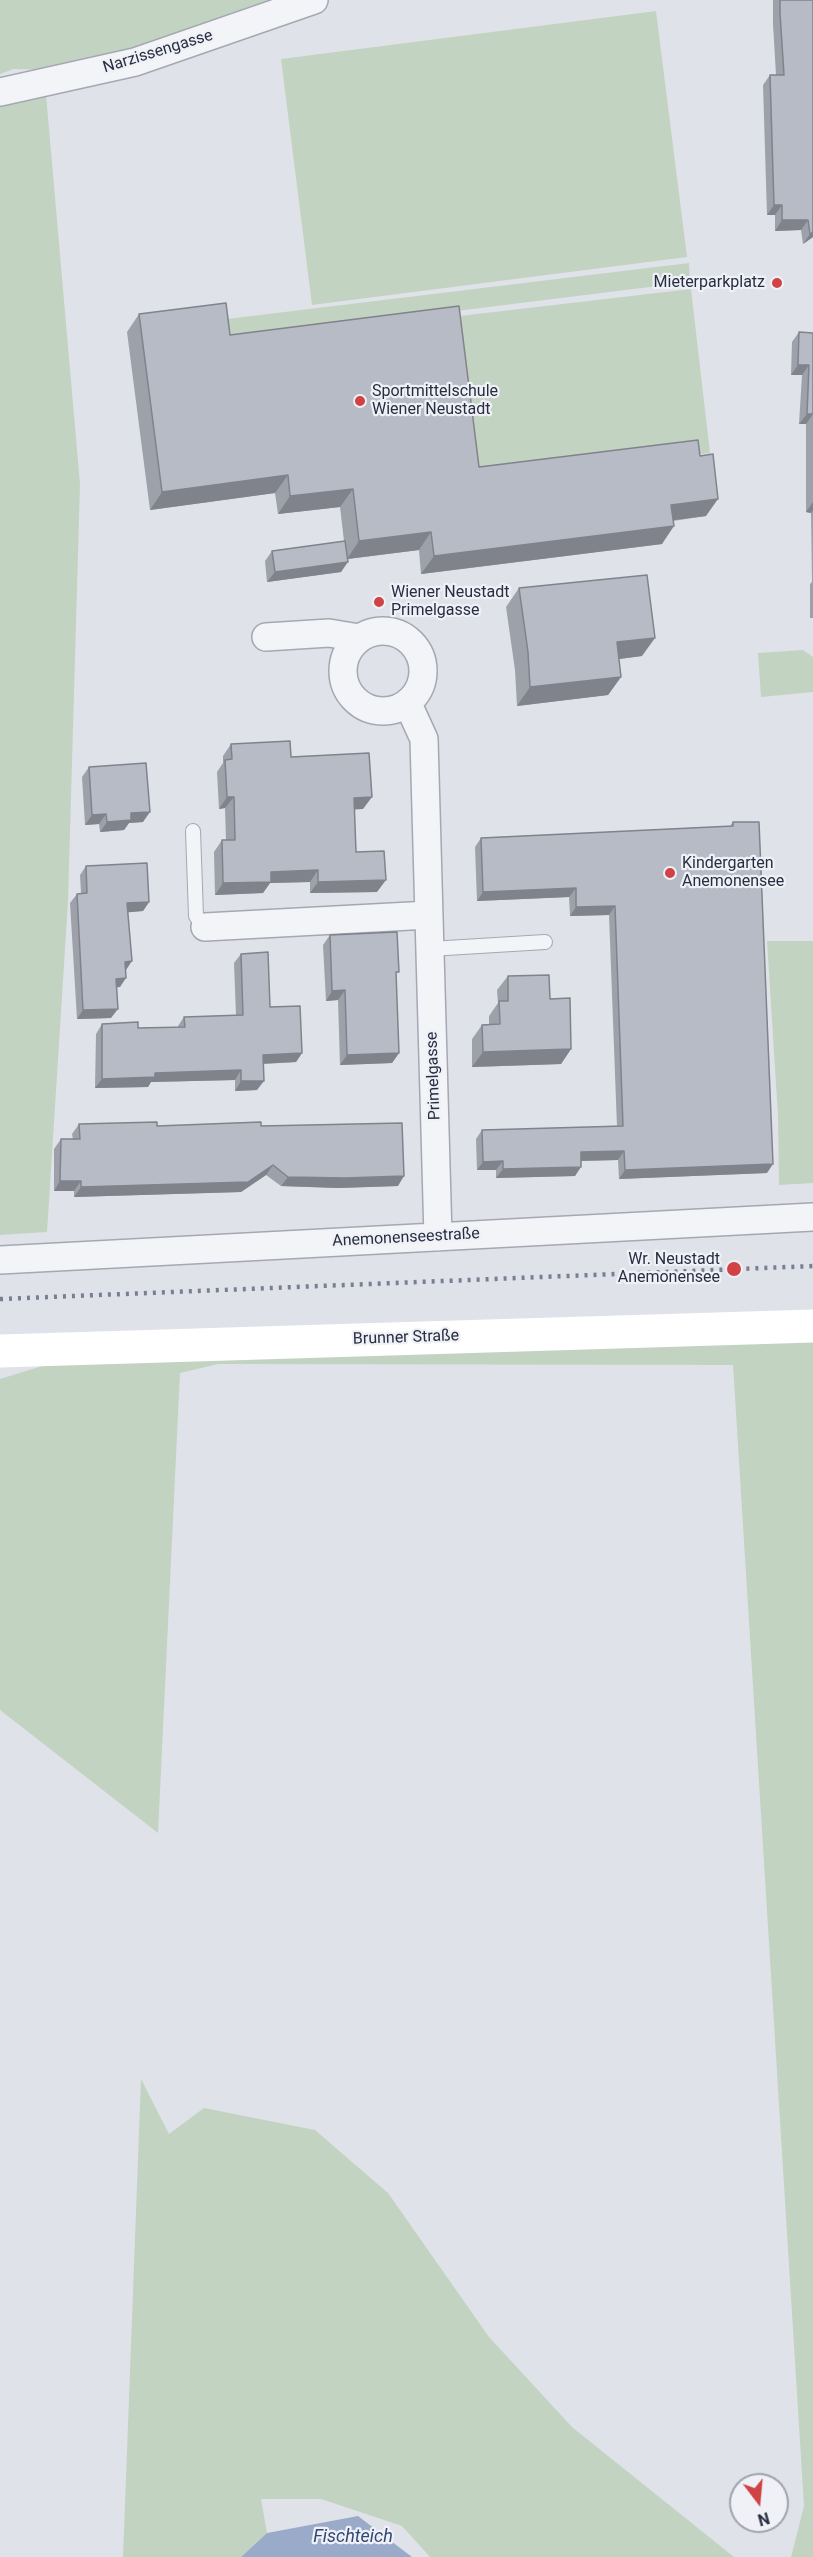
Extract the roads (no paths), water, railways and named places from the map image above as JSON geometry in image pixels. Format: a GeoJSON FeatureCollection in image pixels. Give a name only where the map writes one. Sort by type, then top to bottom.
{"type":"FeatureCollection","features":[{"type":"Feature","properties":{"kind":"main road","name":"Brunner Straße"},"geometry":{"type":"LineString","coordinates":[[0,1351],[813,1326]]}},
{"type":"Feature","properties":{"kind":"street","name":"Narzissengasse"},"geometry":{"type":"LineString","coordinates":[[0,92],[135,62],[314,0]]}},
{"type":"Feature","properties":{"kind":"street"},"geometry":{"type":"LineString","coordinates":[[266,638],[329,633],[359,638],[379,631],[400,634],[416,647],[424,667],[421,687],[408,704],[388,712],[367,709],[350,696],[342,676],[345,655],[359,638]]}},
{"type":"Feature","properties":{"kind":"street","name":"Primelgasse"},"geometry":{"type":"LineString","coordinates":[[408,704],[424,739],[438,1237]]}},
{"type":"Feature","properties":{"kind":"street"},"geometry":{"type":"LineString","coordinates":[[205,927],[429,915]]}},
{"type":"Feature","properties":{"kind":"street","name":"Anemonenseestraße"},"geometry":{"type":"LineString","coordinates":[[0,1260],[813,1217]]}},
{"type":"Feature","properties":{"kind":"lane"},"geometry":{"type":"LineString","coordinates":[[193,831],[196,916],[205,927]]}},
{"type":"Feature","properties":{"kind":"lane"},"geometry":{"type":"LineString","coordinates":[[430,949],[545,942]]}},
{"type":"Feature","properties":{"kind":"water","name":"Fischteich"},"geometry":{"type":"Polygon","coordinates":[[[358,2516],[412,2557],[241,2557],[267,2533],[358,2516]]]}},
{"type":"Feature","properties":{"kind":"railway"},"geometry":{"type":"LineString","coordinates":[[0,1299],[813,1266]]}},
{"type":"Feature","properties":{"kind":"place","name":"Mieterparkplatz"},"geometry":{"type":"Point","coordinates":[777,283]}},
{"type":"Feature","properties":{"kind":"place","name":"Sportmittelschule Wiener Neustadt"},"geometry":{"type":"Point","coordinates":[360,401]}},
{"type":"Feature","properties":{"kind":"place","name":"Wiener Neustadt Primelgasse"},"geometry":{"type":"Point","coordinates":[379,602]}},
{"type":"Feature","properties":{"kind":"place","name":"Kindergarten Anemonensee"},"geometry":{"type":"Point","coordinates":[670,873]}},
{"type":"Feature","properties":{"kind":"place","name":"Wr. Neustadt Anemonensee"},"geometry":{"type":"Point","coordinates":[734,1269]}}]}
